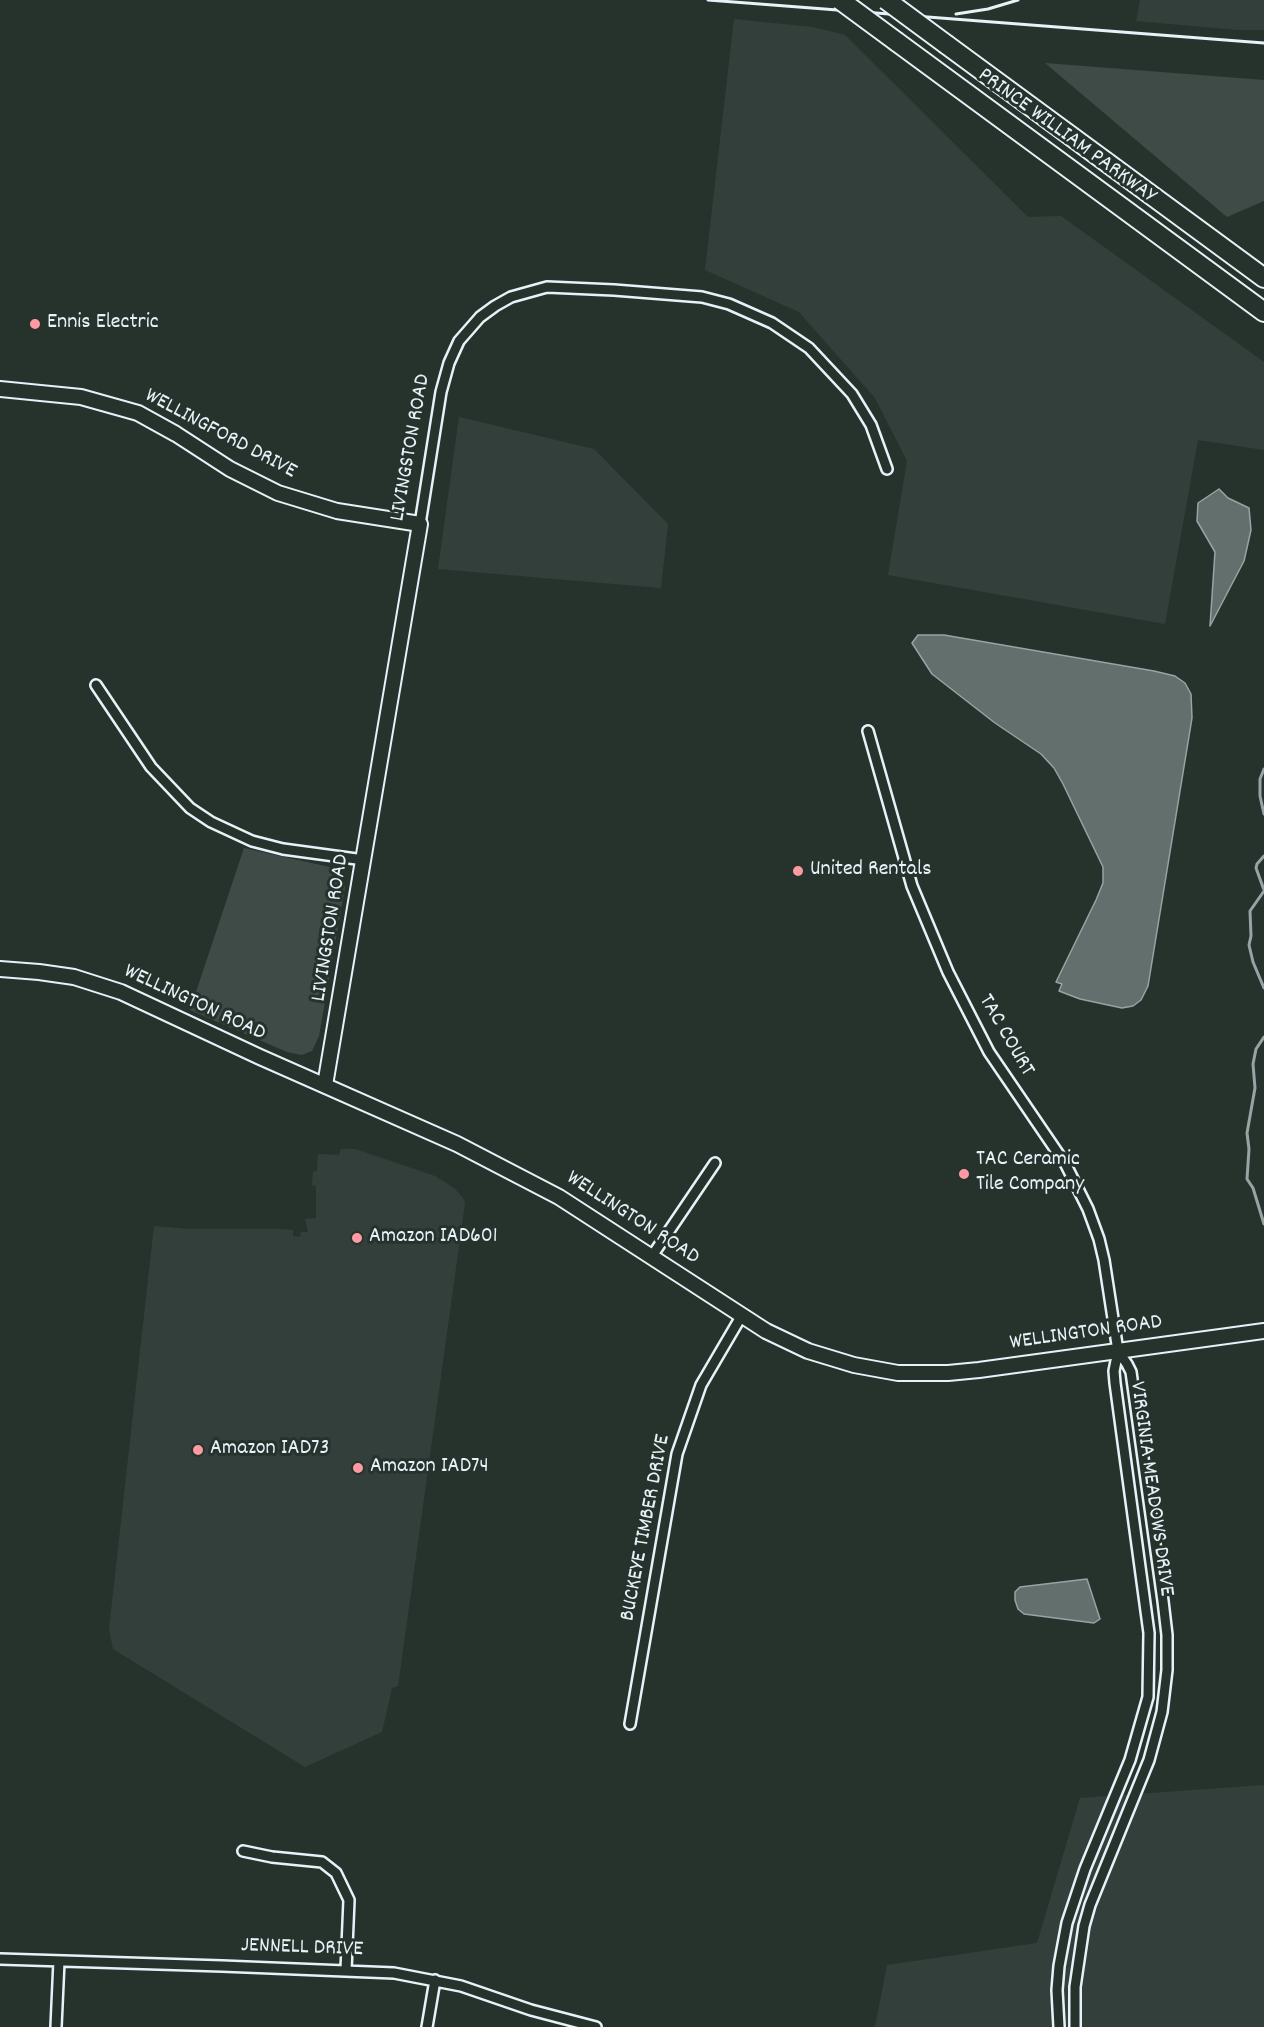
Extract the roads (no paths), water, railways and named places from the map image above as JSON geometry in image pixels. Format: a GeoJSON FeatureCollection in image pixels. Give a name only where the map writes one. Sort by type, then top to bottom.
{"type":"FeatureCollection","features":[{"type":"Feature","properties":{"kind":"highway","name":"PRINCE WILLIAM PARKWAY"},"geometry":{"type":"LineString","coordinates":[[840,0],[1264,312]]}},
{"type":"Feature","properties":{"kind":"highway","name":"PRINCE WILLIAM PARKWAY"},"geometry":{"type":"LineString","coordinates":[[886,0],[1264,278]]}},
{"type":"Feature","properties":{"kind":"main road","name":"WELLINGFORD DRIVE"},"geometry":{"type":"LineString","coordinates":[[0,389],[81,397],[138,413],[230,469],[278,492],[337,511],[420,524]]}},
{"type":"Feature","properties":{"kind":"main road","name":"LIVINGSTON ROAD"},"geometry":{"type":"LineString","coordinates":[[325,1085],[420,524]]}},
{"type":"Feature","properties":{"kind":"main road","name":"WELLINGTON ROAD"},"geometry":{"type":"LineString","coordinates":[[0,969],[57,974],[104,986],[507,1168],[559,1197],[742,1315],[789,1343],[818,1355],[854,1365],[898,1373],[948,1373],[979,1371],[1264,1331]]}},
{"type":"Feature","properties":{"kind":"street","name":"LIVINGSTON ROAD"},"geometry":{"type":"LineString","coordinates":[[420,524],[441,392],[449,363],[459,341],[480,317],[495,306],[511,297],[547,287],[693,296],[729,304],[772,323],[809,348],[852,394],[872,425],[887,469]]}},
{"type":"Feature","properties":{"kind":"street"},"geometry":{"type":"LineString","coordinates":[[96,685],[151,766],[190,808],[211,822],[252,841],[364,860]]}},
{"type":"Feature","properties":{"kind":"street","name":"TAC COURT"},"geometry":{"type":"LineString","coordinates":[[868,731],[912,886],[948,972],[989,1052],[1066,1165],[1088,1209],[1104,1260],[1118,1351]]}},
{"type":"Feature","properties":{"kind":"street"},"geometry":{"type":"LineString","coordinates":[[652,1256],[715,1163]]}},
{"type":"Feature","properties":{"kind":"street","name":"BUCKEYE TIMBER DRIVE"},"geometry":{"type":"LineString","coordinates":[[630,1724],[677,1454],[701,1385],[742,1315]]}},
{"type":"Feature","properties":{"kind":"street","name":"VIRGINIA MEADOWS DRIVE"},"geometry":{"type":"LineString","coordinates":[[1059,2027],[1057,1990],[1067,1923],[1085,1869],[1131,1760],[1149,1688],[1149,1633],[1114,1383],[1118,1351]]}},
{"type":"Feature","properties":{"kind":"street","name":"VIRGINIA MEADOWS DRIVE"},"geometry":{"type":"LineString","coordinates":[[1075,2027],[1075,1987],[1084,1926],[1090,1905],[1149,1760],[1162,1712],[1167,1670],[1167,1635],[1163,1601],[1131,1372],[1118,1351]]}},
{"type":"Feature","properties":{"kind":"street"},"geometry":{"type":"LineString","coordinates":[[243,1851],[272,1857],[322,1862],[336,1873],[349,1900],[346,1970]]}},
{"type":"Feature","properties":{"kind":"street","name":"JENNELL DRIVE"},"geometry":{"type":"LineString","coordinates":[[0,1959],[394,1973],[435,1980],[481,1992],[550,2016],[596,2027]]}},
{"type":"Feature","properties":{"kind":"street"},"geometry":{"type":"LineString","coordinates":[[56,2027],[59,1961]]}},
{"type":"Feature","properties":{"kind":"street"},"geometry":{"type":"LineString","coordinates":[[427,2027],[435,1980]]}},
{"type":"Feature","properties":{"kind":"waterway"},"geometry":{"type":"LineString","coordinates":[[1264,769],[1260,779],[1260,796],[1264,814]]}},
{"type":"Feature","properties":{"kind":"waterway"},"geometry":{"type":"LineString","coordinates":[[1264,856],[1256,868],[1264,890]]}},
{"type":"Feature","properties":{"kind":"waterway"},"geometry":{"type":"LineString","coordinates":[[1264,891],[1250,911],[1249,945],[1253,962],[1264,988]]}},
{"type":"Feature","properties":{"kind":"waterway"},"geometry":{"type":"LineString","coordinates":[[1264,1037],[1256,1049],[1253,1064],[1255,1088],[1247,1133],[1249,1149],[1247,1179],[1253,1188],[1264,1224]]}},
{"type":"Feature","properties":{"kind":"railway"},"geometry":{"type":"LineString","coordinates":[[708,0],[1264,43]]}},
{"type":"Feature","properties":{"kind":"railway"},"geometry":{"type":"LineString","coordinates":[[956,14],[988,9],[1018,0]]}},
{"type":"Feature","properties":{"kind":"place","name":"Ennis Electric"},"geometry":{"type":"Point","coordinates":[35,324]}},
{"type":"Feature","properties":{"kind":"place","name":"United Rentals"},"geometry":{"type":"Point","coordinates":[798,871]}},
{"type":"Feature","properties":{"kind":"place","name":"TAC Ceramic Tile Company"},"geometry":{"type":"Point","coordinates":[964,1174]}},
{"type":"Feature","properties":{"kind":"place","name":"Amazon IAD601"},"geometry":{"type":"Point","coordinates":[357,1238]}},
{"type":"Feature","properties":{"kind":"place","name":"Amazon IAD73"},"geometry":{"type":"Point","coordinates":[198,1450]}},
{"type":"Feature","properties":{"kind":"place","name":"Amazon IAD74"},"geometry":{"type":"Point","coordinates":[358,1468]}}]}
